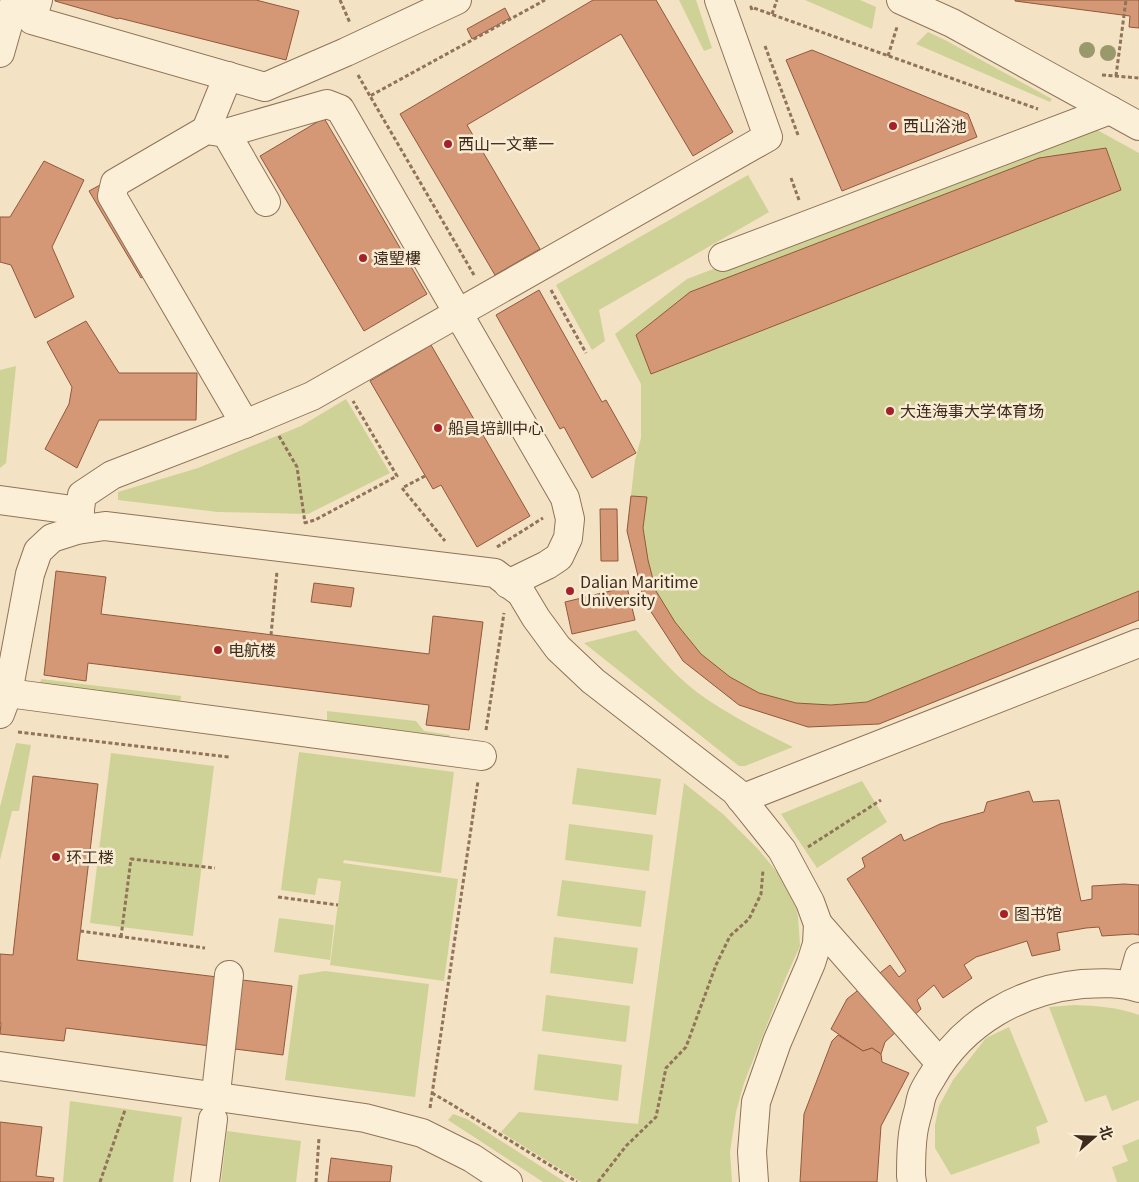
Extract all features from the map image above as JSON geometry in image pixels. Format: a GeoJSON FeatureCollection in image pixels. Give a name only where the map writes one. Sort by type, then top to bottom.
{"type":"FeatureCollection","features":[{"type":"Feature","properties":{"kind":"street"},"geometry":{"type":"LineString","coordinates":[[0,53],[15,0]]}},
{"type":"Feature","properties":{"kind":"street"},"geometry":{"type":"LineString","coordinates":[[38,0],[32,20],[265,87],[346,52],[457,0]]}},
{"type":"Feature","properties":{"kind":"street"},"geometry":{"type":"LineString","coordinates":[[482,756],[8,713],[30,574],[38,551],[52,538],[78,520],[82,495],[112,476],[312,396],[768,137],[719,0]]}},
{"type":"Feature","properties":{"kind":"street"},"geometry":{"type":"LineString","coordinates":[[900,11],[952,11],[1110,110],[1139,126]]}},
{"type":"Feature","properties":{"kind":"street"},"geometry":{"type":"LineString","coordinates":[[228,76],[216,132],[266,202]]}},
{"type":"Feature","properties":{"kind":"street"},"geometry":{"type":"LineString","coordinates":[[245,424],[112,196],[115,183],[216,132],[326,104],[340,109],[566,498],[570,519],[568,538],[559,557],[508,584]]}},
{"type":"Feature","properties":{"kind":"street"},"geometry":{"type":"LineString","coordinates":[[723,257],[1110,110]]}},
{"type":"Feature","properties":{"kind":"street"},"geometry":{"type":"LineString","coordinates":[[0,500],[105,526],[495,573],[521,593],[536,618],[558,648],[593,681],[735,792],[782,850],[810,902],[818,924],[940,1063]]}},
{"type":"Feature","properties":{"kind":"street"},"geometry":{"type":"LineString","coordinates":[[740,799],[1139,643]]}},
{"type":"Feature","properties":{"kind":"street"},"geometry":{"type":"LineString","coordinates":[[754,1182],[752,1152],[756,1102],[777,1042],[811,963],[817,944],[818,924]]}},
{"type":"Feature","properties":{"kind":"street"},"geometry":{"type":"LineString","coordinates":[[912,1182],[913,1135],[922,1094],[940,1063],[958,1042],[996,1011],[1046,990],[1100,983],[1135,987],[1139,957]]}},
{"type":"Feature","properties":{"kind":"street"},"geometry":{"type":"LineString","coordinates":[[217,1084],[229,975]]}},
{"type":"Feature","properties":{"kind":"street"},"geometry":{"type":"LineString","coordinates":[[0,1066],[365,1118],[422,1133],[472,1158],[508,1182]]}},
{"type":"Feature","properties":{"kind":"street"},"geometry":{"type":"LineString","coordinates":[[204,1182],[213,1119]]}},
{"type":"Feature","properties":{"kind":"path"},"geometry":{"type":"LineString","coordinates":[[340,0],[353,30]]}},
{"type":"Feature","properties":{"kind":"path"},"geometry":{"type":"LineString","coordinates":[[370,96],[545,0]]}},
{"type":"Feature","properties":{"kind":"path"},"geometry":{"type":"LineString","coordinates":[[772,14],[777,0]]}},
{"type":"Feature","properties":{"kind":"path"},"geometry":{"type":"LineString","coordinates":[[1116,76],[1126,0]]}},
{"type":"Feature","properties":{"kind":"path"},"geometry":{"type":"LineString","coordinates":[[754,16],[751,7],[1044,111]]}},
{"type":"Feature","properties":{"kind":"path"},"geometry":{"type":"LineString","coordinates":[[888,56],[900,11]]}},
{"type":"Feature","properties":{"kind":"path"},"geometry":{"type":"LineString","coordinates":[[764,43],[798,135]]}},
{"type":"Feature","properties":{"kind":"path"},"geometry":{"type":"LineString","coordinates":[[1098,74],[1139,78]]}},
{"type":"Feature","properties":{"kind":"path"},"geometry":{"type":"LineString","coordinates":[[358,75],[478,282]]}},
{"type":"Feature","properties":{"kind":"path"},"geometry":{"type":"LineString","coordinates":[[549,286],[586,353]]}},
{"type":"Feature","properties":{"kind":"path"},"geometry":{"type":"LineString","coordinates":[[298,523],[315,520],[397,476],[352,398]]}},
{"type":"Feature","properties":{"kind":"path"},"geometry":{"type":"LineString","coordinates":[[275,429],[297,467],[305,522]]}},
{"type":"Feature","properties":{"kind":"path"},"geometry":{"type":"LineString","coordinates":[[425,476],[402,488],[451,548]]}},
{"type":"Feature","properties":{"kind":"path"},"geometry":{"type":"LineString","coordinates":[[495,548],[550,514]]}},
{"type":"Feature","properties":{"kind":"path"},"geometry":{"type":"LineString","coordinates":[[271,635],[277,570]]}},
{"type":"Feature","properties":{"kind":"path"},"geometry":{"type":"LineString","coordinates":[[429,1116],[502,616]]}},
{"type":"Feature","properties":{"kind":"path"},"geometry":{"type":"LineString","coordinates":[[8,713],[229,757]]}},
{"type":"Feature","properties":{"kind":"path"},"geometry":{"type":"LineString","coordinates":[[806,848],[881,800]]}},
{"type":"Feature","properties":{"kind":"path"},"geometry":{"type":"LineString","coordinates":[[121,936],[130,859],[215,868]]}},
{"type":"Feature","properties":{"kind":"path"},"geometry":{"type":"LineString","coordinates":[[598,1182],[626,1146],[656,1117],[666,1068],[686,1047],[716,965],[730,936],[750,919],[761,894],[764,864]]}},
{"type":"Feature","properties":{"kind":"path"},"geometry":{"type":"LineString","coordinates":[[278,897],[338,905]]}},
{"type":"Feature","properties":{"kind":"path"},"geometry":{"type":"LineString","coordinates":[[80,931],[205,948]]}},
{"type":"Feature","properties":{"kind":"path"},"geometry":{"type":"LineString","coordinates":[[432,1093],[577,1182]]}},
{"type":"Feature","properties":{"kind":"path"},"geometry":{"type":"LineString","coordinates":[[100,1182],[126,1107]]}},
{"type":"Feature","properties":{"kind":"path"},"geometry":{"type":"LineString","coordinates":[[316,1182],[320,1134]]}},
{"type":"Feature","properties":{"kind":"green space"},"geometry":{"type":"Polygon","coordinates":[[[679,0],[696,0],[712,48],[704,51],[679,0]]]}},
{"type":"Feature","properties":{"kind":"green space"},"geometry":{"type":"Polygon","coordinates":[[[805,0],[860,0],[876,7],[872,29],[805,0]]]}},
{"type":"Feature","properties":{"kind":"green space"},"geometry":{"type":"Polygon","coordinates":[[[928,32],[1052,99],[1050,102],[916,44],[928,32]]]}},
{"type":"Feature","properties":{"kind":"green space","name":"大连海事大学体育场"},"geometry":{"type":"Polygon","coordinates":[[[1090,126],[1139,153],[1139,620],[879,724],[808,727],[739,705],[683,661],[644,601],[627,531],[635,460],[641,438],[641,384],[615,334],[687,279],[1090,126]]]}},
{"type":"Feature","properties":{"kind":"green space"},"geometry":{"type":"Polygon","coordinates":[[[748,175],[769,212],[599,310],[605,341],[592,350],[556,285],[748,175]]]}},
{"type":"Feature","properties":{"kind":"green space"},"geometry":{"type":"Polygon","coordinates":[[[16,366],[6,463],[0,468],[0,370],[16,366]]]}},
{"type":"Feature","properties":{"kind":"green space"},"geometry":{"type":"Polygon","coordinates":[[[346,399],[390,473],[308,514],[218,512],[118,500],[118,492],[198,468],[301,426],[346,399]]]}},
{"type":"Feature","properties":{"kind":"green space"},"geometry":{"type":"Polygon","coordinates":[[[636,630],[670,668],[698,693],[760,731],[793,747],[745,766],[739,766],[584,643],[636,630]]]}},
{"type":"Feature","properties":{"kind":"green space"},"geometry":{"type":"Polygon","coordinates":[[[41,679],[181,696],[179,711],[39,692],[41,679]]]}},
{"type":"Feature","properties":{"kind":"green space"},"geometry":{"type":"Polygon","coordinates":[[[327,711],[416,721],[424,731],[450,735],[446,748],[327,732],[327,711]]]}},
{"type":"Feature","properties":{"kind":"green space"},"geometry":{"type":"Polygon","coordinates":[[[16,743],[31,745],[19,811],[12,811],[0,860],[0,807],[16,743]]]}},
{"type":"Feature","properties":{"kind":"green space"},"geometry":{"type":"Polygon","coordinates":[[[299,752],[454,772],[441,873],[344,860],[343,863],[458,879],[444,981],[330,965],[341,881],[318,878],[315,895],[281,890],[299,752]]]}},
{"type":"Feature","properties":{"kind":"green space"},"geometry":{"type":"Polygon","coordinates":[[[111,753],[214,766],[193,936],[90,923],[111,753]]]}},
{"type":"Feature","properties":{"kind":"green space"},"geometry":{"type":"Polygon","coordinates":[[[577,768],[661,779],[656,815],[572,804],[577,768]]]}},
{"type":"Feature","properties":{"kind":"green space"},"geometry":{"type":"Polygon","coordinates":[[[862,781],[887,822],[817,868],[781,814],[862,781]]]}},
{"type":"Feature","properties":{"kind":"green space"},"geometry":{"type":"Polygon","coordinates":[[[684,783],[723,814],[758,849],[781,877],[795,904],[798,916],[800,946],[744,1083],[736,1112],[730,1152],[732,1182],[581,1182],[501,1132],[519,1112],[638,1124],[684,783]]]}},
{"type":"Feature","properties":{"kind":"green space"},"geometry":{"type":"Polygon","coordinates":[[[569,824],[653,835],[649,871],[565,860],[569,824]]]}},
{"type":"Feature","properties":{"kind":"green space"},"geometry":{"type":"Polygon","coordinates":[[[562,880],[646,891],[641,927],[557,916],[562,880]]]}},
{"type":"Feature","properties":{"kind":"green space"},"geometry":{"type":"Polygon","coordinates":[[[279,918],[334,925],[330,960],[274,952],[279,918]]]}},
{"type":"Feature","properties":{"kind":"green space"},"geometry":{"type":"Polygon","coordinates":[[[554,937],[638,948],[633,984],[550,973],[554,937]]]}},
{"type":"Feature","properties":{"kind":"green space"},"geometry":{"type":"Polygon","coordinates":[[[325,971],[429,984],[415,1097],[285,1080],[299,975],[325,971]]]}},
{"type":"Feature","properties":{"kind":"green space"},"geometry":{"type":"Polygon","coordinates":[[[546,995],[630,1006],[626,1042],[542,1031],[546,995]]]}},
{"type":"Feature","properties":{"kind":"green space"},"geometry":{"type":"Polygon","coordinates":[[[1074,1005],[1107,1007],[1139,1015],[1139,1100],[1112,1111],[1106,1095],[1085,1102],[1049,1007],[1074,1005]]]}},
{"type":"Feature","properties":{"kind":"green space"},"geometry":{"type":"Polygon","coordinates":[[[1009,1027],[1048,1122],[1036,1127],[1040,1143],[951,1175],[935,1148],[935,1125],[939,1106],[953,1080],[986,1038],[1009,1027]]]}},
{"type":"Feature","properties":{"kind":"green space"},"geometry":{"type":"Polygon","coordinates":[[[538,1054],[622,1065],[618,1101],[534,1090],[538,1054]]]}},
{"type":"Feature","properties":{"kind":"green space"},"geometry":{"type":"Polygon","coordinates":[[[70,1101],[182,1117],[173,1182],[63,1182],[70,1101]]]}},
{"type":"Feature","properties":{"kind":"green space"},"geometry":{"type":"Polygon","coordinates":[[[453,1114],[467,1119],[565,1182],[543,1182],[448,1120],[453,1114]]]}},
{"type":"Feature","properties":{"kind":"green space"},"geometry":{"type":"Polygon","coordinates":[[[227,1131],[301,1141],[296,1182],[221,1182],[227,1131]]]}},
{"type":"Feature","properties":{"kind":"green space"},"geometry":{"type":"Polygon","coordinates":[[[1139,1139],[1139,1182],[1117,1182],[1112,1167],[1128,1161],[1122,1146],[1139,1139]]]}},
{"type":"Feature","properties":{"kind":"building"},"geometry":{"type":"Polygon","coordinates":[[[55,0],[256,0],[299,11],[286,60],[118,19],[55,0]]]}},
{"type":"Feature","properties":{"kind":"building","name":"西山一文華一"},"geometry":{"type":"Polygon","coordinates":[[[593,0],[656,0],[733,132],[693,156],[621,34],[467,125],[540,249],[495,275],[400,114],[593,0]]]}},
{"type":"Feature","properties":{"kind":"building"},"geometry":{"type":"Polygon","coordinates":[[[1015,0],[1139,0],[1139,28],[1129,27],[1130,16],[1015,0]]]}},
{"type":"Feature","properties":{"kind":"building"},"geometry":{"type":"Polygon","coordinates":[[[505,8],[510,18],[472,39],[467,29],[505,8]]]}},
{"type":"Feature","properties":{"kind":"building","name":"西山浴池"},"geometry":{"type":"Polygon","coordinates":[[[812,50],[968,114],[977,137],[842,191],[786,60],[812,50]]]}},
{"type":"Feature","properties":{"kind":"building","name":"遠朢樓"},"geometry":{"type":"Polygon","coordinates":[[[324,118],[427,294],[364,331],[260,156],[324,118]]]}},
{"type":"Feature","properties":{"kind":"building"},"geometry":{"type":"Polygon","coordinates":[[[1106,148],[1121,190],[651,374],[636,335],[690,292],[1039,158],[1106,148]]]}},
{"type":"Feature","properties":{"kind":"building"},"geometry":{"type":"Polygon","coordinates":[[[44,161],[84,180],[52,247],[74,297],[35,318],[11,265],[0,262],[0,217],[10,217],[44,161]]]}},
{"type":"Feature","properties":{"kind":"building"},"geometry":{"type":"Polygon","coordinates":[[[100,185],[152,272],[141,278],[89,191],[100,185]]]}},
{"type":"Feature","properties":{"kind":"building"},"geometry":{"type":"Polygon","coordinates":[[[539,290],[602,402],[606,400],[636,453],[592,478],[564,427],[560,429],[496,315],[539,290]]]}},
{"type":"Feature","properties":{"kind":"building"},"geometry":{"type":"Polygon","coordinates":[[[86,321],[119,373],[197,373],[196,420],[99,420],[77,468],[45,449],[69,404],[72,387],[47,342],[86,321]]]}},
{"type":"Feature","properties":{"kind":"building","name":"船員培訓中心"},"geometry":{"type":"Polygon","coordinates":[[[431,345],[530,516],[477,547],[441,485],[433,489],[370,381],[431,345]]]}},
{"type":"Feature","properties":{"kind":"building"},"geometry":{"type":"Polygon","coordinates":[[[631,496],[647,497],[643,528],[648,560],[656,591],[675,622],[701,654],[730,677],[759,693],[796,703],[831,705],[867,702],[1139,591],[1139,620],[879,724],[808,727],[739,705],[683,661],[644,601],[627,531],[631,496]]]}},
{"type":"Feature","properties":{"kind":"building"},"geometry":{"type":"Polygon","coordinates":[[[600,509],[617,509],[618,561],[601,561],[600,509]]]}},
{"type":"Feature","properties":{"kind":"building","name":"电航楼"},"geometry":{"type":"Polygon","coordinates":[[[56,571],[106,577],[101,614],[429,654],[433,616],[483,622],[469,730],[426,725],[429,705],[88,663],[86,681],[44,675],[56,571]]]}},
{"type":"Feature","properties":{"kind":"building"},"geometry":{"type":"Polygon","coordinates":[[[314,583],[354,588],[351,607],[311,602],[314,583]]]}},
{"type":"Feature","properties":{"kind":"building"},"geometry":{"type":"Polygon","coordinates":[[[627,587],[635,620],[572,634],[565,602],[627,587]]]}},
{"type":"Feature","properties":{"kind":"building","name":"环工楼"},"geometry":{"type":"Polygon","coordinates":[[[33,776],[98,784],[77,960],[292,986],[283,1055],[66,1028],[64,1041],[0,1034],[0,954],[13,955],[33,776]]]}},
{"type":"Feature","properties":{"kind":"building","name":"图书馆"},"geometry":{"type":"Polygon","coordinates":[[[1029,791],[1033,802],[1059,800],[1081,901],[1092,899],[1092,886],[1139,885],[1139,935],[1102,936],[1099,927],[1086,928],[1057,933],[1060,950],[1032,956],[1027,941],[976,957],[964,965],[972,978],[943,998],[934,985],[917,1000],[921,1009],[885,1042],[881,1054],[872,1048],[863,1051],[831,1029],[847,999],[890,965],[899,977],[906,971],[847,879],[865,867],[862,858],[901,834],[904,841],[940,824],[984,812],[987,802],[1029,791]]]}},
{"type":"Feature","properties":{"kind":"building"},"geometry":{"type":"Polygon","coordinates":[[[838,1035],[863,1051],[872,1048],[881,1054],[882,1062],[909,1073],[881,1126],[877,1182],[800,1182],[804,1114],[832,1041],[838,1035]]]}},
{"type":"Feature","properties":{"kind":"building"},"geometry":{"type":"Polygon","coordinates":[[[0,1122],[42,1127],[36,1176],[54,1178],[53,1182],[0,1182],[0,1122]]]}},
{"type":"Feature","properties":{"kind":"building"},"geometry":{"type":"Polygon","coordinates":[[[331,1158],[392,1166],[390,1182],[328,1182],[331,1158]]]}},
{"type":"Feature","properties":{"kind":"place","name":"西山浴池"},"geometry":{"type":"Point","coordinates":[893,126]}},
{"type":"Feature","properties":{"kind":"place","name":"西山一文華一"},"geometry":{"type":"Point","coordinates":[448,144]}},
{"type":"Feature","properties":{"kind":"place","name":"遠朢樓"},"geometry":{"type":"Point","coordinates":[363,258]}},
{"type":"Feature","properties":{"kind":"place","name":"大连海事大学体育场"},"geometry":{"type":"Point","coordinates":[890,411]}},
{"type":"Feature","properties":{"kind":"place","name":"船員培訓中心"},"geometry":{"type":"Point","coordinates":[438,428]}},
{"type":"Feature","properties":{"kind":"place","name":"Dalian Maritime University"},"geometry":{"type":"Point","coordinates":[570,591]}},
{"type":"Feature","properties":{"kind":"place","name":"电航楼"},"geometry":{"type":"Point","coordinates":[218,650]}},
{"type":"Feature","properties":{"kind":"place","name":"环工楼"},"geometry":{"type":"Point","coordinates":[56,857]}},
{"type":"Feature","properties":{"kind":"place","name":"图书馆"},"geometry":{"type":"Point","coordinates":[1004,914]}}]}
